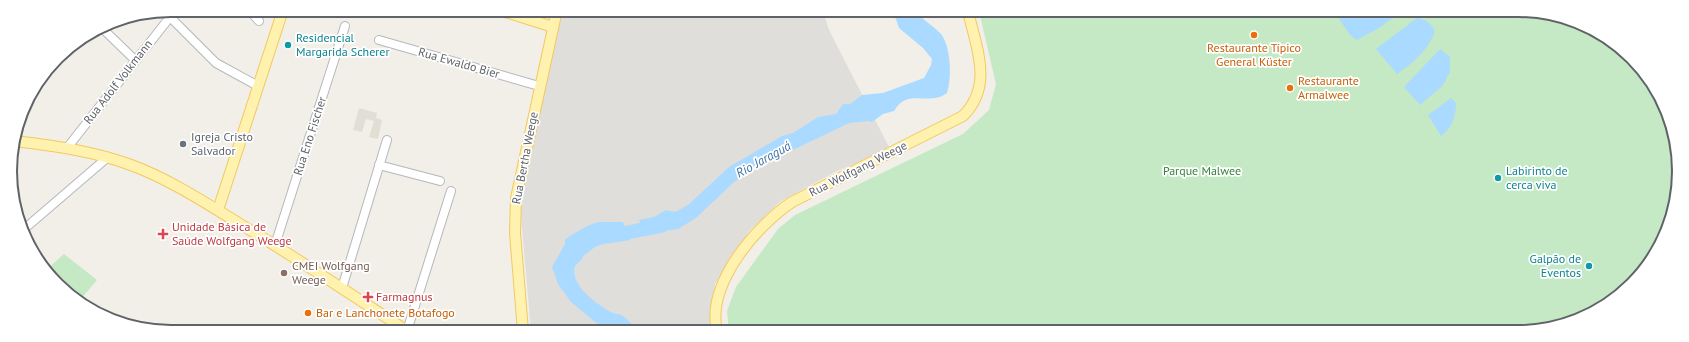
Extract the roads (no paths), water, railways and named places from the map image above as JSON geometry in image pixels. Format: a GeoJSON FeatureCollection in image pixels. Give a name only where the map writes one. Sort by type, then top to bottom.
{"type":"FeatureCollection","features":[{"type":"Feature","properties":{"kind":"main road"},"geometry":{"type":"LineString","coordinates":[[218,210],[282,17]]}},
{"type":"Feature","properties":{"kind":"main road"},"geometry":{"type":"LineString","coordinates":[[521,17],[553,27]]}},
{"type":"Feature","properties":{"kind":"main road","name":"Rua Bertha Weege"},"geometry":{"type":"LineString","coordinates":[[523,325],[514,211],[518,184],[555,17]]}},
{"type":"Feature","properties":{"kind":"main road","name":"Rua Wolfgang Weege"},"geometry":{"type":"LineString","coordinates":[[717,325],[718,295],[728,270],[771,218],[792,202],[963,116],[971,108],[976,100],[980,88],[982,73],[969,17]]}},
{"type":"Feature","properties":{"kind":"main road"},"geometry":{"type":"LineString","coordinates":[[20,142],[66,148],[108,157],[151,174],[218,210],[275,245],[398,325]]}},
{"type":"Feature","properties":{"kind":"street","name":"Rua Adolf Volkmann"},"geometry":{"type":"LineString","coordinates":[[66,148],[135,60],[165,17]]}},
{"type":"Feature","properties":{"kind":"street"},"geometry":{"type":"LineString","coordinates":[[170,17],[216,62],[258,86]]}},
{"type":"Feature","properties":{"kind":"street"},"geometry":{"type":"LineString","coordinates":[[255,17],[259,22]]}},
{"type":"Feature","properties":{"kind":"street","name":"Rua Eno Fischer"},"geometry":{"type":"LineString","coordinates":[[275,245],[344,26]]}},
{"type":"Feature","properties":{"kind":"street"},"geometry":{"type":"LineString","coordinates":[[106,32],[135,60]]}},
{"type":"Feature","properties":{"kind":"street","name":"Rua Ewaldo Bier"},"geometry":{"type":"LineString","coordinates":[[379,40],[539,86]]}},
{"type":"Feature","properties":{"kind":"street"},"geometry":{"type":"LineString","coordinates":[[342,288],[388,140]]}},
{"type":"Feature","properties":{"kind":"street"},"geometry":{"type":"LineString","coordinates":[[27,226],[108,157]]}},
{"type":"Feature","properties":{"kind":"street"},"geometry":{"type":"LineString","coordinates":[[380,165],[440,181]]}},
{"type":"Feature","properties":{"kind":"street"},"geometry":{"type":"LineString","coordinates":[[409,325],[451,191]]}},
{"type":"Feature","properties":{"kind":"water"},"geometry":{"type":"Polygon","coordinates":[[[894,17],[921,17],[944,38],[950,62],[950,79],[947,93],[940,97],[912,98],[906,100],[894,111],[883,114],[872,122],[849,123],[793,150],[777,154],[734,182],[696,218],[678,229],[655,232],[646,236],[639,220],[654,217],[666,210],[675,212],[688,205],[729,167],[782,136],[793,133],[818,117],[836,114],[843,104],[850,104],[862,95],[883,93],[924,78],[931,65],[932,59],[923,48],[899,28],[894,17]]]}},
{"type":"Feature","properties":{"kind":"water"},"geometry":{"type":"Polygon","coordinates":[[[1338,17],[1394,17],[1379,28],[1357,40],[1350,35],[1338,17]]]}},
{"type":"Feature","properties":{"kind":"water"},"geometry":{"type":"Polygon","coordinates":[[[1417,18],[1428,22],[1435,32],[1424,51],[1397,74],[1376,49],[1417,18]]]}},
{"type":"Feature","properties":{"kind":"water"},"geometry":{"type":"Polygon","coordinates":[[[1440,49],[1450,57],[1450,72],[1443,85],[1420,105],[1404,87],[1440,49]]]}},
{"type":"Feature","properties":{"kind":"water"},"geometry":{"type":"Polygon","coordinates":[[[1451,98],[1456,103],[1454,117],[1451,125],[1441,136],[1428,115],[1451,98]]]}},
{"type":"Feature","properties":{"kind":"water"},"geometry":{"type":"Polygon","coordinates":[[[598,222],[623,222],[630,240],[597,246],[584,255],[575,266],[574,273],[576,280],[580,287],[592,299],[611,312],[623,316],[633,325],[601,325],[595,322],[571,302],[558,284],[552,267],[565,244],[565,240],[571,235],[598,222]]]}},
{"type":"Feature","properties":{"kind":"waterway","name":"Rio Jaraguá"},"geometry":{"type":"LineString","coordinates":[[609,236],[661,226]]}},
{"type":"Feature","properties":{"kind":"place","name":"Restaurante Típico General Küster"},"geometry":{"type":"Point","coordinates":[1254,35]}},
{"type":"Feature","properties":{"kind":"place","name":"Residencial Margarida Scherer"},"geometry":{"type":"Point","coordinates":[288,45]}},
{"type":"Feature","properties":{"kind":"place","name":"Restaurante Armalwee"},"geometry":{"type":"Point","coordinates":[1290,88]}},
{"type":"Feature","properties":{"kind":"place","name":"Igreja Cristo Salvador"},"geometry":{"type":"Point","coordinates":[183,144]}},
{"type":"Feature","properties":{"kind":"place","name":"Labirinto de cerca viva"},"geometry":{"type":"Point","coordinates":[1498,178]}},
{"type":"Feature","properties":{"kind":"place","name":"Unidade Básica de Saúde Wolfgang Weege"},"geometry":{"type":"Point","coordinates":[163,234]}},
{"type":"Feature","properties":{"kind":"place","name":"Galpão de Eventos"},"geometry":{"type":"Point","coordinates":[1589,266]}},
{"type":"Feature","properties":{"kind":"place","name":"CMEI Wolfgang Weege"},"geometry":{"type":"Point","coordinates":[284,273]}},
{"type":"Feature","properties":{"kind":"place","name":"Farmagnus"},"geometry":{"type":"Point","coordinates":[368,297]}},
{"type":"Feature","properties":{"kind":"place","name":"Bar e Lanchonete Botafogo"},"geometry":{"type":"Point","coordinates":[308,313]}},
{"type":"Feature","properties":{"kind":"park label","name":"Parque Malwee"},"geometry":{"type":"Point","coordinates":[1202,171]}}]}
